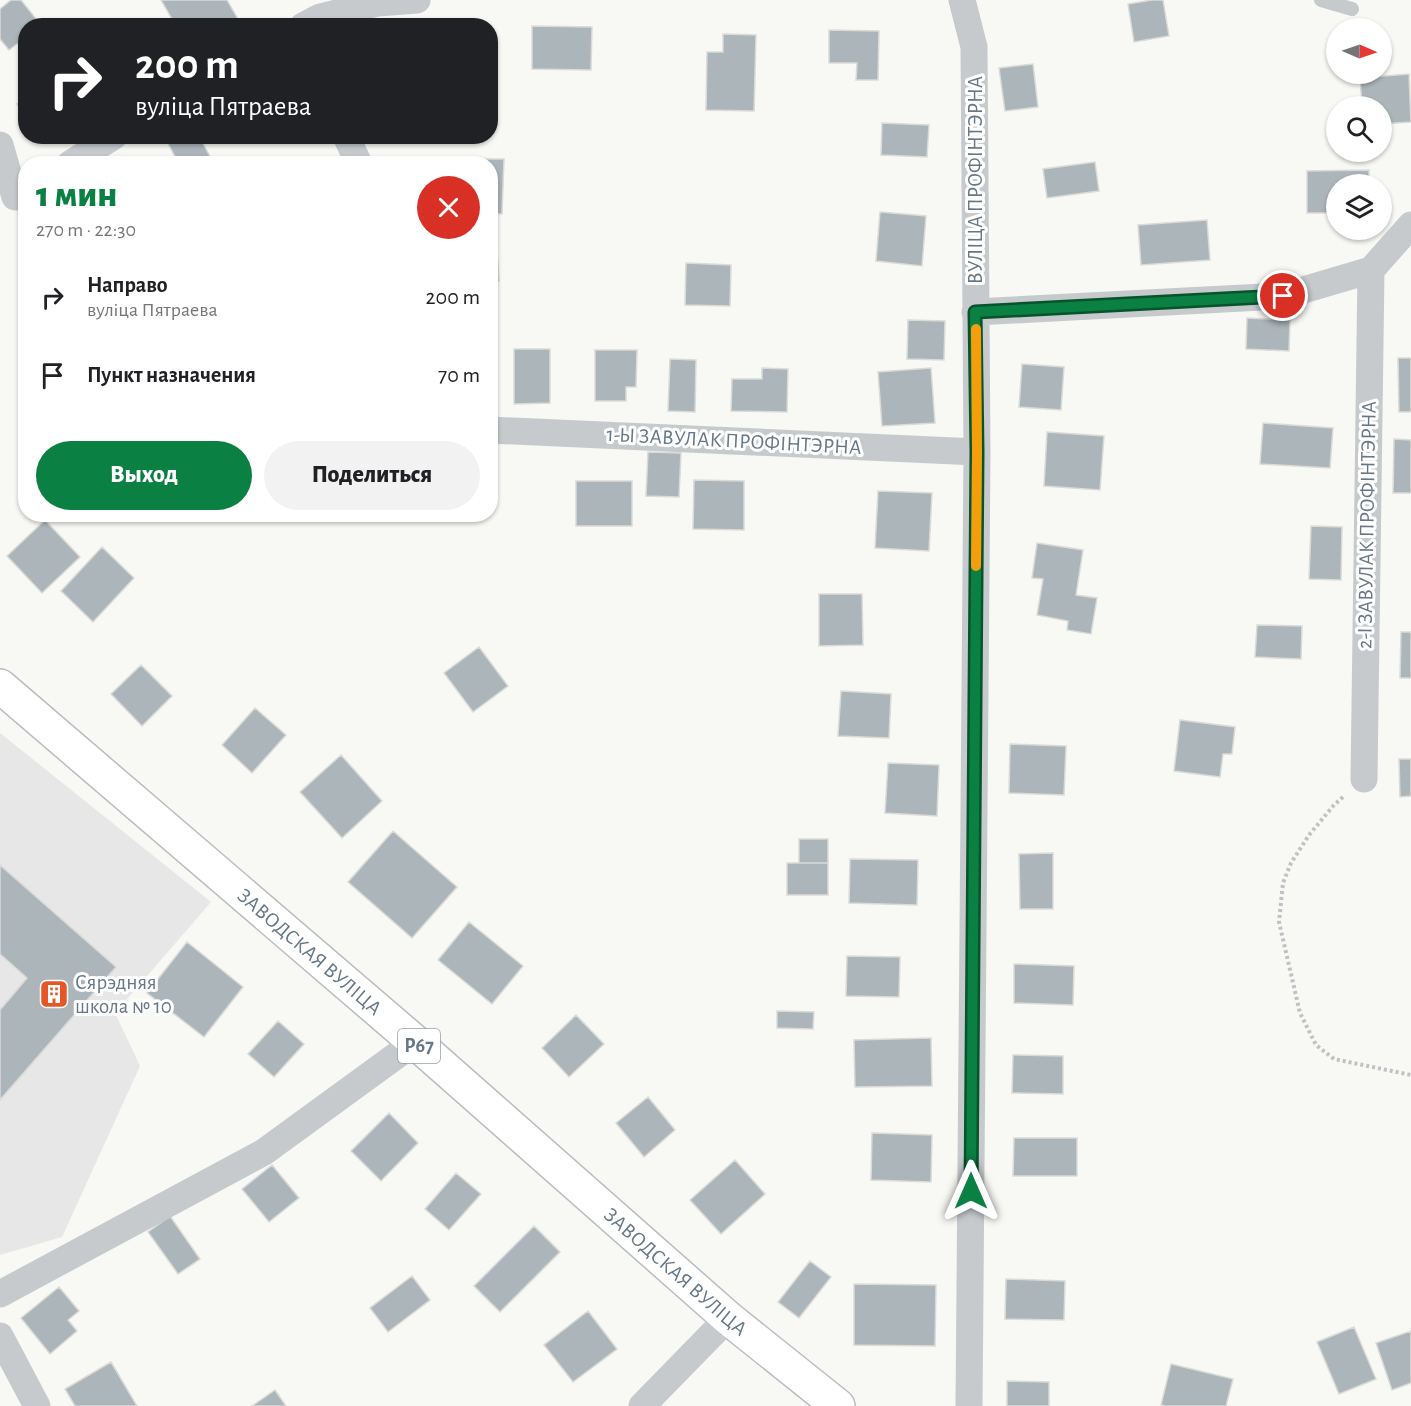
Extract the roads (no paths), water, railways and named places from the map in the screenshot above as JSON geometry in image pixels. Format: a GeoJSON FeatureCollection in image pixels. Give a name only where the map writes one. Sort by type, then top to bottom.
{"type":"FeatureCollection","features":[{"type":"Feature","properties":{"kind":"main road","name":"ЗАВОДСКАЯ ВУЛІЦА"},"geometry":{"type":"LineString","coordinates":[[0,686],[416,1042],[728,1318],[838,1406]]}},
{"type":"Feature","properties":{"kind":"street"},"geometry":{"type":"LineString","coordinates":[[315,17],[378,3],[417,0]]}},
{"type":"Feature","properties":{"kind":"street","name":"ВУЛІЦА ПРОФІНТЭРНА"},"geometry":{"type":"LineString","coordinates":[[962,0],[974,47],[977,452],[969,1406]]}},
{"type":"Feature","properties":{"kind":"street"},"geometry":{"type":"LineString","coordinates":[[83,156],[101,144]]}},
{"type":"Feature","properties":{"kind":"street"},"geometry":{"type":"LineString","coordinates":[[0,146],[14,199]]}},
{"type":"Feature","properties":{"kind":"street"},"geometry":{"type":"LineString","coordinates":[[975,312],[1283,296],[1371,270],[1411,225]]}},
{"type":"Feature","properties":{"kind":"street","name":"2-І ЗАВУЛАК ПРОФІНТЭРНА"},"geometry":{"type":"LineString","coordinates":[[1364,779],[1371,270]]}},
{"type":"Feature","properties":{"kind":"street","name":"1-Ы ЗАВУЛАК ПРОФІНТЭРНА"},"geometry":{"type":"LineString","coordinates":[[498,430],[977,452]]}},
{"type":"Feature","properties":{"kind":"street"},"geometry":{"type":"LineString","coordinates":[[0,1294],[264,1152],[416,1042]]}},
{"type":"Feature","properties":{"kind":"street"},"geometry":{"type":"LineString","coordinates":[[642,1406],[728,1318]]}},
{"type":"Feature","properties":{"kind":"street"},"geometry":{"type":"LineString","coordinates":[[0,1336],[37,1406]]}},
{"type":"Feature","properties":{"kind":"lane"},"geometry":{"type":"LineString","coordinates":[[1321,0],[1352,9]]}},
{"type":"Feature","properties":{"kind":"place","name":"Сярэдняя школа № 10"},"geometry":{"type":"Point","coordinates":[54,994]}}]}
